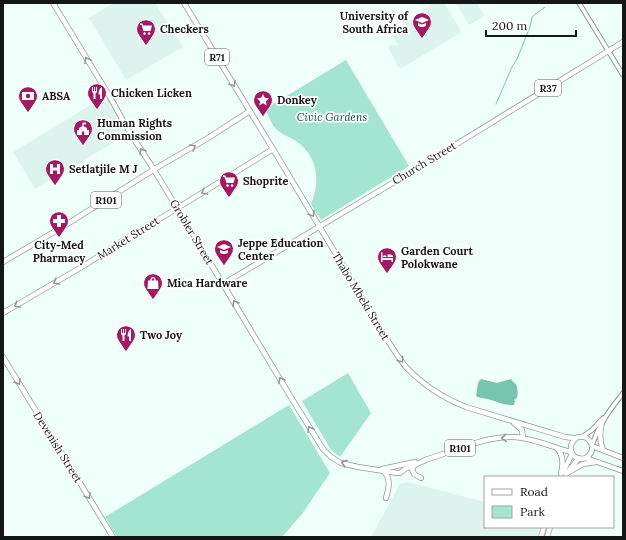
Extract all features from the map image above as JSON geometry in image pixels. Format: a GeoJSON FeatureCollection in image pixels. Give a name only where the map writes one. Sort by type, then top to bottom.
{"type":"FeatureCollection","features":[{"type":"Feature","properties":{"kind":"main road","name":"Grobler Street"},"geometry":{"type":"LineString","coordinates":[[53,3],[130,133],[178,208],[292,399],[323,449],[331,457],[341,463],[358,467],[400,473],[405,469],[426,460],[485,440],[503,437],[523,438],[572,453]]}},
{"type":"Feature","properties":{"kind":"main road","name":"Thabo Mbeki Street"},"geometry":{"type":"LineString","coordinates":[[184,3],[388,341],[411,371],[437,393],[466,407],[559,436],[576,438],[582,437]]}},
{"type":"Feature","properties":{"kind":"main road","name":"Church Street"},"geometry":{"type":"LineString","coordinates":[[223,284],[416,169],[623,42]]}},
{"type":"Feature","properties":{"kind":"main road","name":"R101"},"geometry":{"type":"LineString","coordinates":[[3,262],[250,112]]}},
{"type":"Feature","properties":{"kind":"main road","name":"Market Street"},"geometry":{"type":"LineString","coordinates":[[3,314],[273,149]]}},
{"type":"Feature","properties":{"kind":"main road","name":"Devenish Street"},"geometry":{"type":"LineString","coordinates":[[3,357],[113,537]]}},
{"type":"Feature","properties":{"kind":"main road"},"geometry":{"type":"LineString","coordinates":[[512,421],[521,428],[523,438]]}},
{"type":"Feature","properties":{"kind":"main road"},"geometry":{"type":"LineString","coordinates":[[602,422],[600,435],[603,450]]}},
{"type":"Feature","properties":{"kind":"main road"},"geometry":{"type":"LineString","coordinates":[[582,437],[589,440],[592,445],[592,451],[586,458]]}},
{"type":"Feature","properties":{"kind":"main road"},"geometry":{"type":"LineString","coordinates":[[563,475],[572,453],[571,445],[576,438]]}},
{"type":"Feature","properties":{"kind":"main road"},"geometry":{"type":"LineString","coordinates":[[592,445],[623,458]]}},
{"type":"Feature","properties":{"kind":"main road"},"geometry":{"type":"LineString","coordinates":[[556,447],[561,452],[562,456],[563,475]]}},
{"type":"Feature","properties":{"kind":"main road","name":"R101"},"geometry":{"type":"LineString","coordinates":[[572,453],[579,458],[586,458],[600,462],[623,471]]}},
{"type":"Feature","properties":{"kind":"main road"},"geometry":{"type":"LineString","coordinates":[[563,475],[579,458]]}},
{"type":"Feature","properties":{"kind":"main road","name":"Grobler Street"},"geometry":{"type":"LineString","coordinates":[[381,471],[426,460]]}},
{"type":"Feature","properties":{"kind":"main road"},"geometry":{"type":"LineString","coordinates":[[563,475],[583,464],[600,462]]}},
{"type":"Feature","properties":{"kind":"main road"},"geometry":{"type":"LineString","coordinates":[[416,464],[413,466],[414,474],[421,478]]}},
{"type":"Feature","properties":{"kind":"main road"},"geometry":{"type":"LineString","coordinates":[[381,471],[388,477],[389,482],[386,498]]}},
{"type":"Feature","properties":{"kind":"street"},"geometry":{"type":"LineString","coordinates":[[579,3],[623,75]]}},
{"type":"Feature","properties":{"kind":"street"},"geometry":{"type":"LineString","coordinates":[[592,445],[602,422],[623,393]]}},
{"type":"Feature","properties":{"kind":"street"},"geometry":{"type":"LineString","coordinates":[[582,437],[592,430],[606,416]]}},
{"type":"Feature","properties":{"kind":"shaded area"},"geometry":{"type":"Polygon","coordinates":[[[114,3],[155,3],[183,47],[126,80],[89,18],[114,3]]]}},
{"type":"Feature","properties":{"kind":"shaded area","name":"University of South Africa"},"geometry":{"type":"Polygon","coordinates":[[[433,3],[444,3],[462,32],[400,69],[389,50],[389,45],[398,45],[391,33],[433,3]]]}},
{"type":"Feature","properties":{"kind":"shaded area"},"geometry":{"type":"Polygon","coordinates":[[[456,3],[477,3],[484,16],[469,25],[456,3]]]}},
{"type":"Feature","properties":{"kind":"shaded area"},"geometry":{"type":"Polygon","coordinates":[[[107,95],[130,133],[35,189],[13,152],[107,95]]]}},
{"type":"Feature","properties":{"kind":"shaded area"},"geometry":{"type":"Polygon","coordinates":[[[481,379],[497,383],[511,379],[516,384],[518,393],[517,398],[514,400],[514,405],[477,397],[478,385],[481,379]]]}},
{"type":"Feature","properties":{"kind":"shaded area"},"geometry":{"type":"Polygon","coordinates":[[[408,482],[484,502],[484,528],[540,528],[537,537],[371,537],[400,484],[408,482]]]}},
{"type":"Feature","properties":{"kind":"green space","name":"Civic Gardens"},"geometry":{"type":"Polygon","coordinates":[[[346,60],[409,166],[321,220],[311,204],[316,187],[316,170],[309,154],[296,141],[282,134],[275,128],[265,109],[346,60]]]}},
{"type":"Feature","properties":{"kind":"green space"},"geometry":{"type":"Polygon","coordinates":[[[348,373],[371,413],[340,457],[331,450],[302,401],[348,373]]]}},
{"type":"Feature","properties":{"kind":"green space"},"geometry":{"type":"Polygon","coordinates":[[[289,405],[330,473],[302,514],[282,537],[117,537],[105,517],[289,405]]]}},
{"type":"Feature","properties":{"kind":"waterway"},"geometry":{"type":"LineString","coordinates":[[496,104],[517,59],[530,27],[532,17],[545,7]]}},
{"type":"Feature","properties":{"kind":"place","name":"University of South Africa"},"geometry":{"type":"Point","coordinates":[422,39]}},
{"type":"Feature","properties":{"kind":"place","name":"Checkers"},"geometry":{"type":"Point","coordinates":[146,46]}},
{"type":"Feature","properties":{"kind":"place","name":"Chicken Licken"},"geometry":{"type":"Point","coordinates":[97,110]}},
{"type":"Feature","properties":{"kind":"place","name":"ABSA"},"geometry":{"type":"Point","coordinates":[28,113]}},
{"type":"Feature","properties":{"kind":"place","name":"Donkey"},"geometry":{"type":"Point","coordinates":[263,117]}},
{"type":"Feature","properties":{"kind":"place","name":"Human Rights Commission"},"geometry":{"type":"Point","coordinates":[83,146]}},
{"type":"Feature","properties":{"kind":"place","name":"Setlatjile M J"},"geometry":{"type":"Point","coordinates":[55,186]}},
{"type":"Feature","properties":{"kind":"place","name":"Shoprite"},"geometry":{"type":"Point","coordinates":[229,198]}},
{"type":"Feature","properties":{"kind":"place","name":"City-Med Pharmacy"},"geometry":{"type":"Point","coordinates":[59,238]}},
{"type":"Feature","properties":{"kind":"place","name":"Jeppe Education Center"},"geometry":{"type":"Point","coordinates":[224,266]}},
{"type":"Feature","properties":{"kind":"place","name":"Garden Court Polokwane"},"geometry":{"type":"Point","coordinates":[387,274]}},
{"type":"Feature","properties":{"kind":"place","name":"Mica Hardware"},"geometry":{"type":"Point","coordinates":[153,300]}},
{"type":"Feature","properties":{"kind":"place","name":"Two Joy"},"geometry":{"type":"Point","coordinates":[126,352]}}]}
